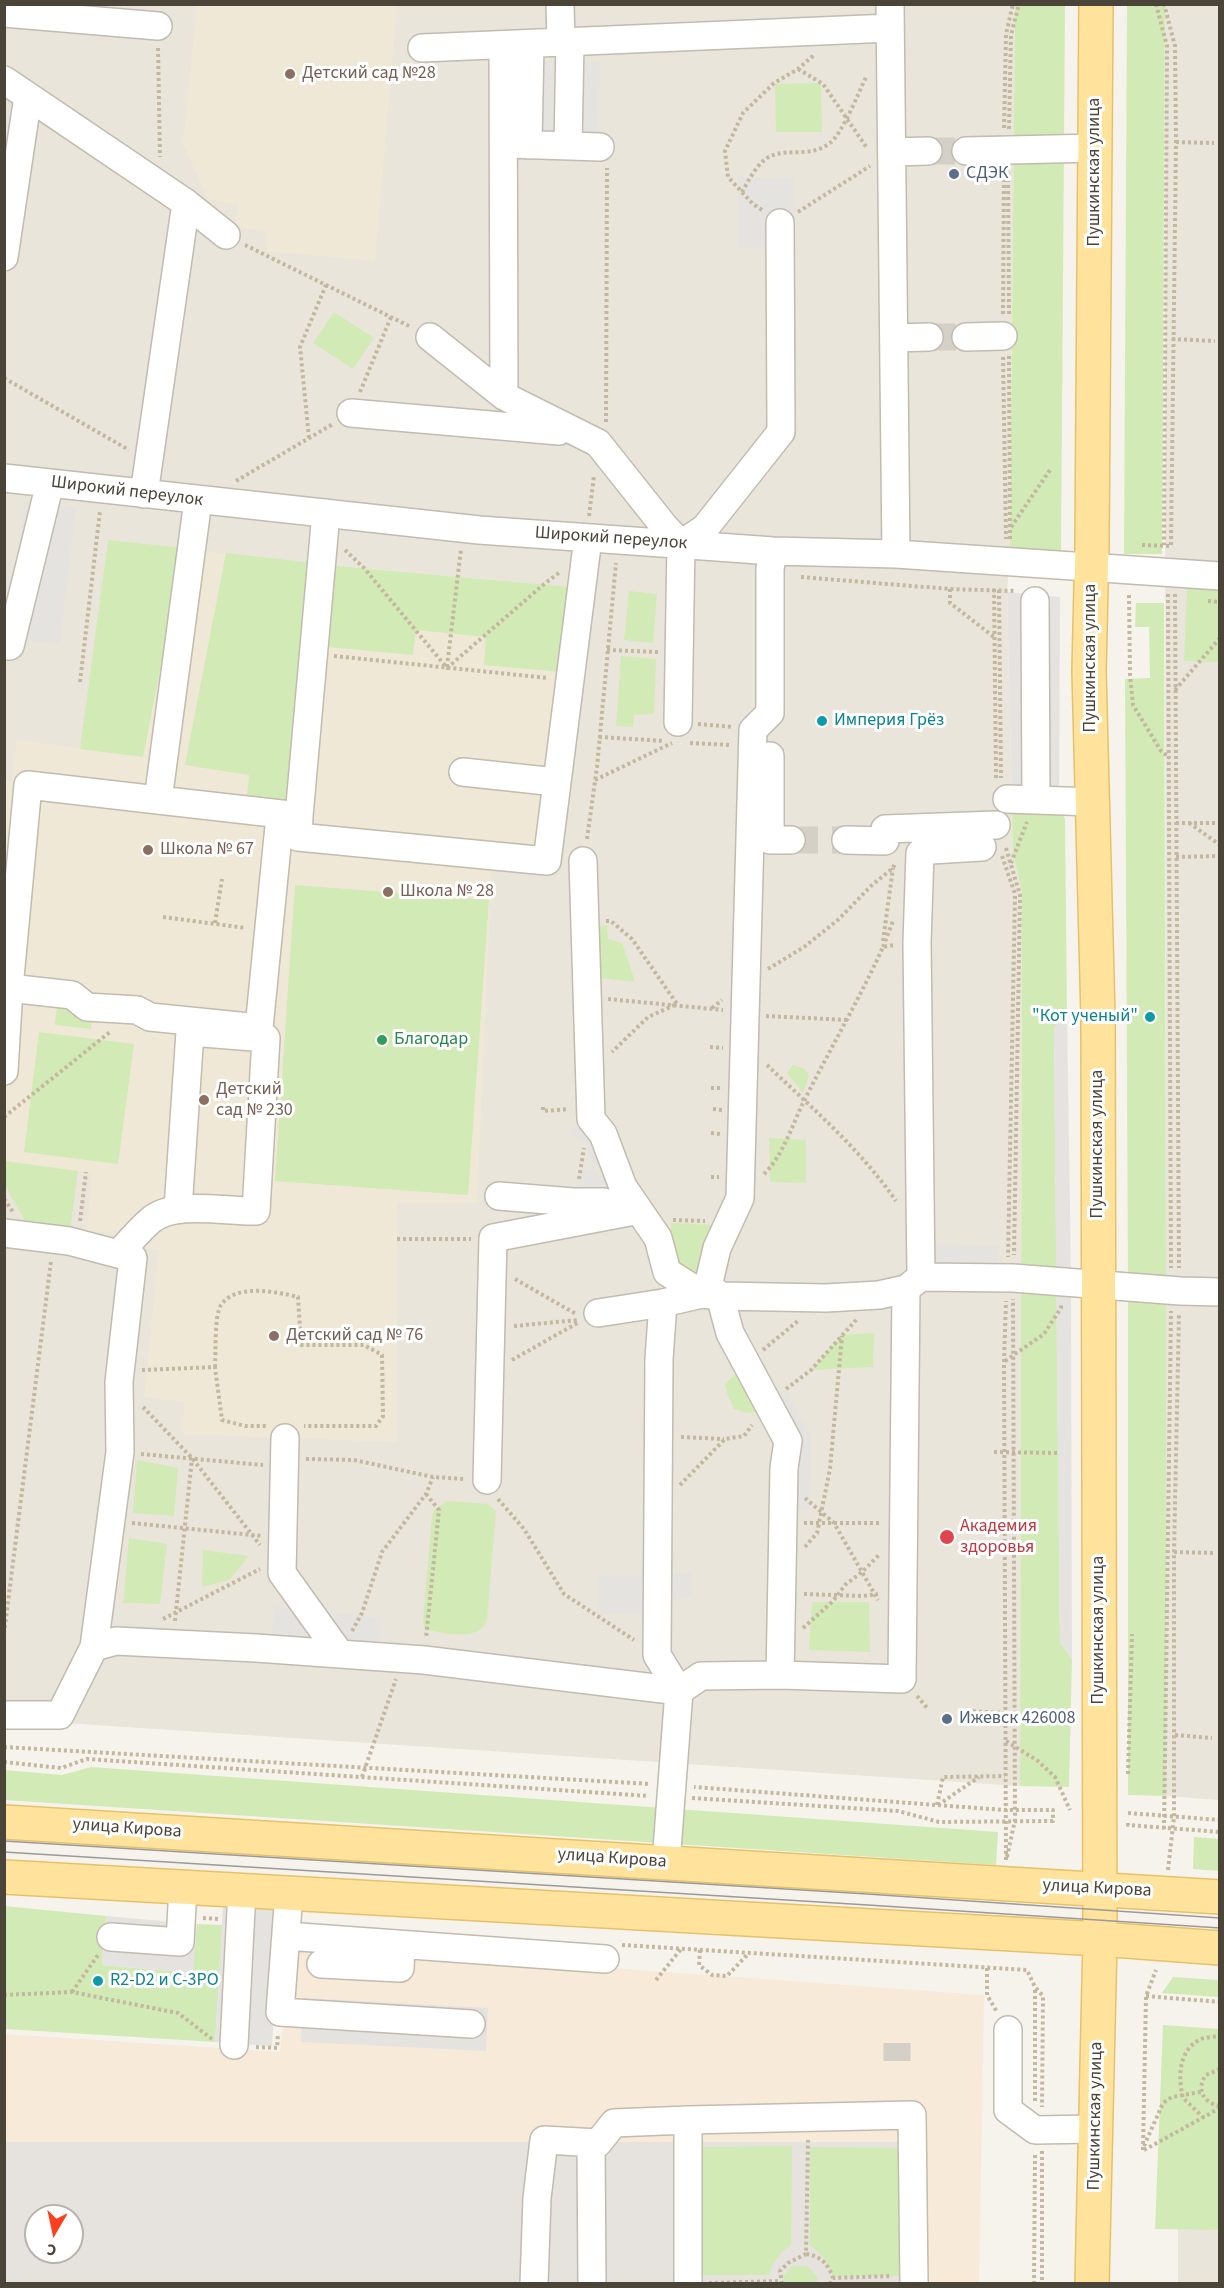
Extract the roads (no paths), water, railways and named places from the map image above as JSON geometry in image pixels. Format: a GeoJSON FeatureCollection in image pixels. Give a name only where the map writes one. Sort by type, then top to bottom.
{"type":"FeatureCollection","features":[{"type":"Feature","properties":{"kind":"main road","name":"Пушкинская улица"},"geometry":{"type":"LineString","coordinates":[[1092,2283],[1100,1939],[1098,1017],[1089,671],[1096,4]]}},
{"type":"Feature","properties":{"kind":"main road","name":"улица Кирова"},"geometry":{"type":"LineString","coordinates":[[4,1822],[1220,1897]]}},
{"type":"Feature","properties":{"kind":"main road"},"geometry":{"type":"LineString","coordinates":[[663,1914],[666,1863]]}},
{"type":"Feature","properties":{"kind":"main road"},"geometry":{"type":"LineString","coordinates":[[4,1877],[1100,1939],[1220,1948]]}},
{"type":"Feature","properties":{"kind":"street"},"geometry":{"type":"LineString","coordinates":[[560,4],[565,42],[568,146]]}},
{"type":"Feature","properties":{"kind":"street"},"geometry":{"type":"LineString","coordinates":[[4,13],[158,26]]}},
{"type":"Feature","properties":{"kind":"street"},"geometry":{"type":"LineString","coordinates":[[422,48],[837,30],[890,16],[885,157],[894,338],[896,554]]}},
{"type":"Feature","properties":{"kind":"street"},"geometry":{"type":"LineString","coordinates":[[504,396],[516,144],[517,44]]}},
{"type":"Feature","properties":{"kind":"street"},"geometry":{"type":"LineString","coordinates":[[4,80],[186,203],[226,235]]}},
{"type":"Feature","properties":{"kind":"street"},"geometry":{"type":"LineString","coordinates":[[4,257],[28,96]]}},
{"type":"Feature","properties":{"kind":"street"},"geometry":{"type":"LineString","coordinates":[[516,144],[600,147]]}},
{"type":"Feature","properties":{"kind":"street"},"geometry":{"type":"LineString","coordinates":[[966,152],[1096,148]]}},
{"type":"Feature","properties":{"kind":"street"},"geometry":{"type":"LineString","coordinates":[[885,157],[928,151]]}},
{"type":"Feature","properties":{"kind":"street"},"geometry":{"type":"LineString","coordinates":[[144,494],[186,203]]}},
{"type":"Feature","properties":{"kind":"street"},"geometry":{"type":"LineString","coordinates":[[681,544],[705,528],[781,432],[780,223]]}},
{"type":"Feature","properties":{"kind":"street"},"geometry":{"type":"LineString","coordinates":[[966,337],[1007,334]]}},
{"type":"Feature","properties":{"kind":"street"},"geometry":{"type":"LineString","coordinates":[[430,337],[504,396],[598,443],[681,544],[676,732]]}},
{"type":"Feature","properties":{"kind":"street"},"geometry":{"type":"LineString","coordinates":[[894,338],[929,337]]}},
{"type":"Feature","properties":{"kind":"street"},"geometry":{"type":"LineString","coordinates":[[351,413],[574,432]]}},
{"type":"Feature","properties":{"kind":"street","name":"Широкий переулок"},"geometry":{"type":"LineString","coordinates":[[4,478],[198,500],[326,522],[479,530],[587,545],[681,544],[773,551],[896,554],[1220,576]]}},
{"type":"Feature","properties":{"kind":"street"},"geometry":{"type":"LineString","coordinates":[[4,646],[10,646],[50,483]]}},
{"type":"Feature","properties":{"kind":"street"},"geometry":{"type":"LineString","coordinates":[[158,800],[198,500]]}},
{"type":"Feature","properties":{"kind":"street"},"geometry":{"type":"LineString","coordinates":[[299,826],[312,653],[326,522]]}},
{"type":"Feature","properties":{"kind":"street"},"geometry":{"type":"LineString","coordinates":[[4,1071],[9,988],[28,785],[158,800],[299,826],[546,861],[587,545]]}},
{"type":"Feature","properties":{"kind":"street"},"geometry":{"type":"LineString","coordinates":[[773,551],[770,569],[770,840],[791,840]]}},
{"type":"Feature","properties":{"kind":"street"},"geometry":{"type":"LineString","coordinates":[[1035,601],[1036,800]]}},
{"type":"Feature","properties":{"kind":"street"},"geometry":{"type":"LineString","coordinates":[[711,1295],[709,1274],[717,1248],[731,1222],[740,1198],[753,730],[770,713]]}},
{"type":"Feature","properties":{"kind":"street"},"geometry":{"type":"LineString","coordinates":[[463,772],[556,782]]}},
{"type":"Feature","properties":{"kind":"street"},"geometry":{"type":"LineString","coordinates":[[1004,789],[1036,800],[1093,802]]}},
{"type":"Feature","properties":{"kind":"street"},"geometry":{"type":"LineString","coordinates":[[9,988],[72,995],[87,1007],[137,1010],[150,1017],[259,1028],[279,826],[299,826]]}},
{"type":"Feature","properties":{"kind":"street"},"geometry":{"type":"LineString","coordinates":[[94,1647],[116,1641],[413,1659],[679,1691],[701,1676],[780,1675],[902,1679],[891,1598],[904,1523],[913,1283],[920,1237],[916,942],[920,853],[994,840],[908,829],[885,829],[885,841],[846,840]]}},
{"type":"Feature","properties":{"kind":"street"},"geometry":{"type":"LineString","coordinates":[[584,861],[588,1077],[591,1119],[603,1134],[636,1215],[658,1238],[667,1272],[711,1295],[788,1441],[784,1485],[780,1675]]}},
{"type":"Feature","properties":{"kind":"street"},"geometry":{"type":"LineString","coordinates":[[118,1254],[152,1219],[178,1209],[256,1211],[266,1038],[190,1032],[178,1209]]}},
{"type":"Feature","properties":{"kind":"street"},"geometry":{"type":"LineString","coordinates":[[499,1196],[604,1202],[636,1215]]}},
{"type":"Feature","properties":{"kind":"street"},"geometry":{"type":"LineString","coordinates":[[487,1480],[492,1238],[636,1215]]}},
{"type":"Feature","properties":{"kind":"street"},"geometry":{"type":"LineString","coordinates":[[4,1233],[66,1241],[133,1258],[120,1377],[120,1452],[94,1647],[60,1715],[4,1715]]}},
{"type":"Feature","properties":{"kind":"street"},"geometry":{"type":"LineString","coordinates":[[591,1316],[711,1295],[826,1298],[879,1295],[913,1283],[1010,1279],[1220,1292]]}},
{"type":"Feature","properties":{"kind":"street"},"geometry":{"type":"LineString","coordinates":[[663,1303],[659,1359],[657,1655],[679,1691],[666,1863]]}},
{"type":"Feature","properties":{"kind":"street"},"geometry":{"type":"LineString","coordinates":[[283,1443],[279,1553],[282,1573],[340,1654]]}},
{"type":"Feature","properties":{"kind":"street"},"geometry":{"type":"LineString","coordinates":[[111,1937],[180,1942],[183,1887]]}},
{"type":"Feature","properties":{"kind":"street"},"geometry":{"type":"LineString","coordinates":[[234,2045],[242,1890]]}},
{"type":"Feature","properties":{"kind":"street"},"geometry":{"type":"LineString","coordinates":[[289,1893],[280,2012],[471,2024]]}},
{"type":"Feature","properties":{"kind":"street"},"geometry":{"type":"LineString","coordinates":[[286,1936],[605,1959]]}},
{"type":"Feature","properties":{"kind":"street"},"geometry":{"type":"LineString","coordinates":[[321,1964],[400,1968],[401,1945]]}},
{"type":"Feature","properties":{"kind":"street"},"geometry":{"type":"LineString","coordinates":[[1008,2030],[1008,2110],[1035,2130],[1095,2129]]}},
{"type":"Feature","properties":{"kind":"street"},"geometry":{"type":"LineString","coordinates":[[534,2283],[537,2198],[544,2140],[598,2143],[614,2124],[912,2115],[914,2280]]}},
{"type":"Feature","properties":{"kind":"street"},"geometry":{"type":"LineString","coordinates":[[688,2120],[688,2283]]}},
{"type":"Feature","properties":{"kind":"street"},"geometry":{"type":"LineString","coordinates":[[591,2143],[592,2283]]}},
{"type":"Feature","properties":{"kind":"tunnel"},"geometry":{"type":"LineString","coordinates":[[928,151],[966,151]]}},
{"type":"Feature","properties":{"kind":"tunnel"},"geometry":{"type":"LineString","coordinates":[[929,337],[966,337]]}},
{"type":"Feature","properties":{"kind":"tunnel"},"geometry":{"type":"LineString","coordinates":[[791,840],[846,840]]}},
{"type":"Feature","properties":{"kind":"tunnel"},"geometry":{"type":"LineString","coordinates":[[897,2043],[897,2061]]}},
{"type":"Feature","properties":{"kind":"tram line"},"geometry":{"type":"LineString","coordinates":[[4,1841],[1220,1918]]}},
{"type":"Feature","properties":{"kind":"tram line"},"geometry":{"type":"LineString","coordinates":[[4,1852],[1220,1928]]}},
{"type":"Feature","properties":{"kind":"place","name":"Детский сад №28"},"geometry":{"type":"Point","coordinates":[290,74]}},
{"type":"Feature","properties":{"kind":"place","name":"СДЭК"},"geometry":{"type":"Point","coordinates":[954,174]}},
{"type":"Feature","properties":{"kind":"place","name":"Империя Грёз"},"geometry":{"type":"Point","coordinates":[822,721]}},
{"type":"Feature","properties":{"kind":"place","name":"Школа № 67"},"geometry":{"type":"Point","coordinates":[148,850]}},
{"type":"Feature","properties":{"kind":"place","name":"Школа № 28"},"geometry":{"type":"Point","coordinates":[388,892]}},
{"type":"Feature","properties":{"kind":"place","name":"\"Кот ученый\""},"geometry":{"type":"Point","coordinates":[1150,1017]}},
{"type":"Feature","properties":{"kind":"place","name":"Благодар"},"geometry":{"type":"Point","coordinates":[382,1040]}},
{"type":"Feature","properties":{"kind":"place","name":"Детский сад № 230"},"geometry":{"type":"Point","coordinates":[204,1100]}},
{"type":"Feature","properties":{"kind":"place","name":"Детский сад № 76"},"geometry":{"type":"Point","coordinates":[274,1336]}},
{"type":"Feature","properties":{"kind":"place","name":"Академия здоровья"},"geometry":{"type":"Point","coordinates":[947,1537]}},
{"type":"Feature","properties":{"kind":"place","name":"Ижевск 426008"},"geometry":{"type":"Point","coordinates":[947,1719]}},
{"type":"Feature","properties":{"kind":"place","name":"R2-D2 и C-3PO"},"geometry":{"type":"Point","coordinates":[98,1981]}}]}
